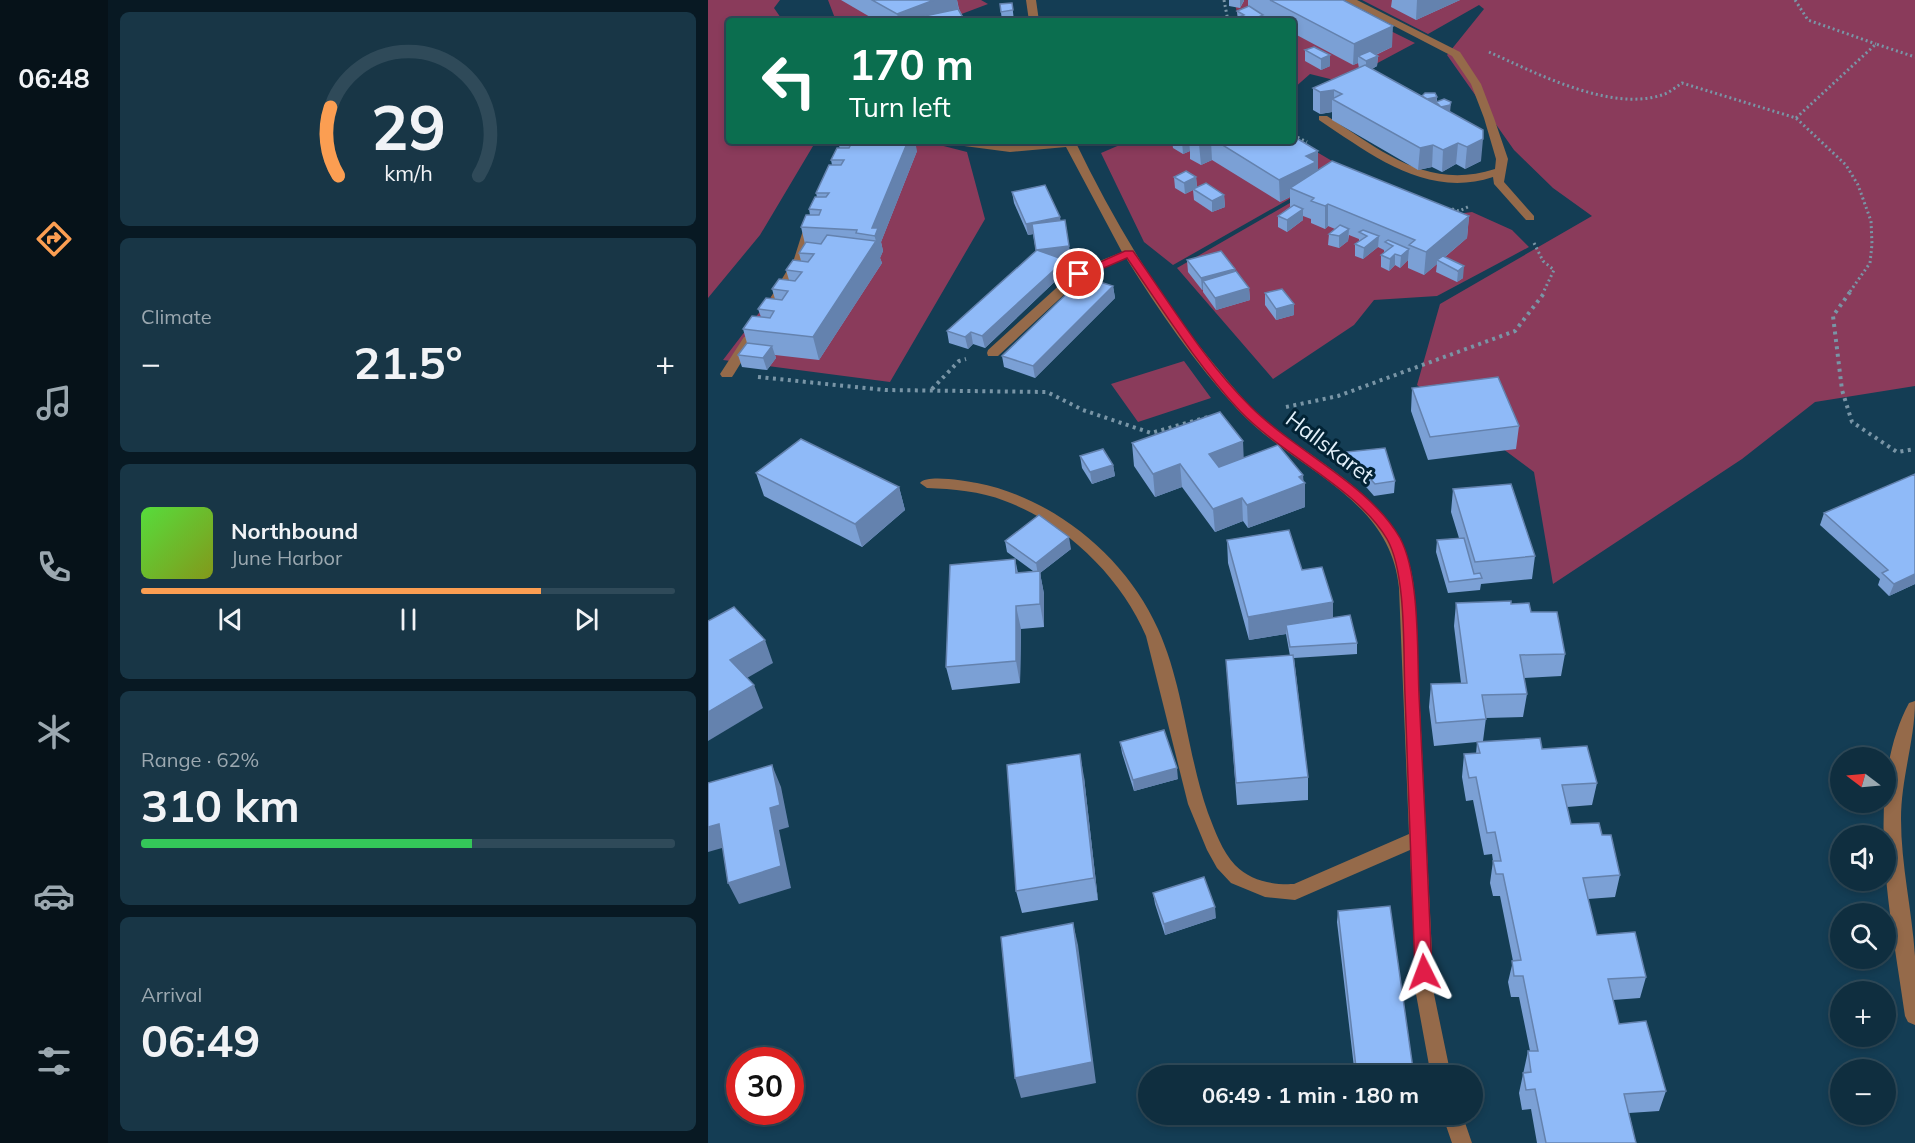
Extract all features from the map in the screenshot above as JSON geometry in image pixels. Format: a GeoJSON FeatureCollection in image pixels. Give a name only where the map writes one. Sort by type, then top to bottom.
{"type":"FeatureCollection","features":[{"type":"Feature","properties":{"kind":"street"},"geometry":{"type":"LineString","coordinates":[[1031,0],[1034,18]]}},
{"type":"Feature","properties":{"kind":"street"},"geometry":{"type":"LineString","coordinates":[[1349,0],[1456,54],[1476,84],[1502,159],[1498,182],[1530,218]]}},
{"type":"Feature","properties":{"kind":"street"},"geometry":{"type":"LineString","coordinates":[[1323,118],[1425,178],[1472,181],[1501,171]]}},
{"type":"Feature","properties":{"kind":"street","name":"Hallskaret"},"geometry":{"type":"LineString","coordinates":[[976,144],[1010,148],[1049,144]]}},
{"type":"Feature","properties":{"kind":"street","name":"Hallskaret"},"geometry":{"type":"LineString","coordinates":[[1070,144],[1129,253],[1210,368],[1245,408],[1275,437],[1365,503],[1382,520],[1402,559],[1408,618],[1425,994],[1439,1065]]}},
{"type":"Feature","properties":{"kind":"street"},"geometry":{"type":"LineString","coordinates":[[769,311],[800,259],[816,213]]}},
{"type":"Feature","properties":{"kind":"street"},"geometry":{"type":"LineString","coordinates":[[993,352],[1079,274],[1129,253]]}},
{"type":"Feature","properties":{"kind":"street"},"geometry":{"type":"LineString","coordinates":[[727,374],[757,329]]}},
{"type":"Feature","properties":{"kind":"street"},"geometry":{"type":"LineString","coordinates":[[927,483],[986,490],[1034,508],[1081,541],[1127,590],[1146,618],[1161,656],[1187,771],[1209,834],[1224,864],[1240,878],[1256,888],[1278,893],[1295,892],[1417,839]]}},
{"type":"Feature","properties":{"kind":"street"},"geometry":{"type":"LineString","coordinates":[[1915,707],[1900,750],[1892,792],[1896,866],[1915,1017]]}},
{"type":"Feature","properties":{"kind":"street"},"geometry":{"type":"LineString","coordinates":[[1456,1125],[1462,1143]]}},
{"type":"Feature","properties":{"kind":"path"},"geometry":{"type":"LineString","coordinates":[[1224,0],[1227,18]]}},
{"type":"Feature","properties":{"kind":"path"},"geometry":{"type":"LineString","coordinates":[[1795,0],[1808,20],[1915,57]]}},
{"type":"Feature","properties":{"kind":"path"},"geometry":{"type":"LineString","coordinates":[[1796,118],[1876,44]]}},
{"type":"Feature","properties":{"kind":"path"},"geometry":{"type":"LineString","coordinates":[[1488,51],[1556,80],[1611,96],[1648,100],[1672,93],[1682,83],[1796,118],[1846,165],[1858,185],[1871,221],[1870,263],[1833,316],[1842,390],[1852,422],[1897,452],[1915,449]]}},
{"type":"Feature","properties":{"kind":"path"},"geometry":{"type":"LineString","coordinates":[[727,374],[885,390],[1047,392],[1083,410],[1151,433],[1245,408],[1269,410],[1338,396],[1515,331],[1546,290],[1554,270],[1543,261],[1538,248],[1526,232],[1530,218]]}},
{"type":"Feature","properties":{"kind":"path"},"geometry":{"type":"LineString","coordinates":[[932,390],[959,361],[993,352]]}},
{"type":"Feature","properties":{"kind":"shaded area"},"geometry":{"type":"Polygon","coordinates":[[[708,0],[780,0],[774,8],[781,18],[726,18],[726,144],[814,144],[760,235],[708,298],[708,0]]]}},
{"type":"Feature","properties":{"kind":"shaded area"},"geometry":{"type":"Polygon","coordinates":[[[828,0],[981,0],[988,4],[951,18],[835,18],[828,0]]]}},
{"type":"Feature","properties":{"kind":"shaded area"},"geometry":{"type":"Polygon","coordinates":[[[1234,0],[1328,0],[1415,43],[1342,82],[1310,74],[1296,86],[1296,18],[1238,18],[1234,0]]]}},
{"type":"Feature","properties":{"kind":"shaded area"},"geometry":{"type":"Polygon","coordinates":[[[1362,0],[1915,0],[1915,386],[1815,402],[1742,459],[1553,584],[1534,472],[1417,385],[1440,304],[1592,216],[1553,188],[1514,150],[1447,55],[1484,9],[1479,5],[1428,34],[1362,0]]]}},
{"type":"Feature","properties":{"kind":"shaded area"},"geometry":{"type":"Polygon","coordinates":[[[1296,140],[1344,168],[1173,265],[1144,242],[1101,153],[1122,144],[1296,144],[1296,140]]]}},
{"type":"Feature","properties":{"kind":"shaded area"},"geometry":{"type":"Polygon","coordinates":[[[866,144],[936,144],[967,152],[985,219],[890,382],[723,360],[800,259],[866,144]]]}},
{"type":"Feature","properties":{"kind":"shaded area"},"geometry":{"type":"Polygon","coordinates":[[[1347,170],[1457,214],[1472,212],[1512,230],[1529,247],[1437,296],[1374,300],[1354,325],[1273,379],[1177,268],[1347,170]]]}},
{"type":"Feature","properties":{"kind":"shaded area"},"geometry":{"type":"Polygon","coordinates":[[[1184,361],[1211,398],[1138,422],[1111,384],[1184,361]]]}},
{"type":"Feature","properties":{"kind":"building"},"geometry":{"type":"Polygon","coordinates":[[[872,0],[934,0],[897,14],[872,0]]]}},
{"type":"Feature","properties":{"kind":"building"},"geometry":{"type":"Polygon","coordinates":[[[1270,0],[1343,0],[1393,26],[1354,44],[1270,0]]]}},
{"type":"Feature","properties":{"kind":"building"},"geometry":{"type":"Polygon","coordinates":[[[1012,3],[1013,10],[1001,12],[1000,4],[1012,3]]]}},
{"type":"Feature","properties":{"kind":"building"},"geometry":{"type":"Polygon","coordinates":[[[1249,6],[1263,15],[1256,18],[1241,18],[1239,17],[1244,15],[1237,11],[1249,6]]]}},
{"type":"Feature","properties":{"kind":"building"},"geometry":{"type":"Polygon","coordinates":[[[958,9],[963,18],[915,18],[958,9]]]}},
{"type":"Feature","properties":{"kind":"building"},"geometry":{"type":"Polygon","coordinates":[[[1314,47],[1330,55],[1321,59],[1305,50],[1314,47]]]}},
{"type":"Feature","properties":{"kind":"building"},"geometry":{"type":"Polygon","coordinates":[[[1370,51],[1378,56],[1366,61],[1358,56],[1370,51]]]}},
{"type":"Feature","properties":{"kind":"building"},"geometry":{"type":"Polygon","coordinates":[[[1365,65],[1483,130],[1483,139],[1467,147],[1458,143],[1443,150],[1433,145],[1420,148],[1332,99],[1342,94],[1334,90],[1320,92],[1313,88],[1365,65]]]}},
{"type":"Feature","properties":{"kind":"building"},"geometry":{"type":"Polygon","coordinates":[[[1425,93],[1435,93],[1437,97],[1427,99],[1422,96],[1425,93]]]}},
{"type":"Feature","properties":{"kind":"building"},"geometry":{"type":"Polygon","coordinates":[[[1444,99],[1451,102],[1450,105],[1441,107],[1436,102],[1444,99]]]}},
{"type":"Feature","properties":{"kind":"building"},"geometry":{"type":"Polygon","coordinates":[[[1296,138],[1318,151],[1306,156],[1316,162],[1279,180],[1221,144],[1296,144],[1296,138]]]}},
{"type":"Feature","properties":{"kind":"building"},"geometry":{"type":"Polygon","coordinates":[[[851,144],[907,144],[872,228],[878,228],[875,236],[856,233],[857,230],[801,227],[806,215],[819,215],[821,210],[809,209],[815,197],[826,197],[829,193],[816,193],[829,165],[841,165],[844,160],[831,160],[837,148],[849,148],[851,144]]]}},
{"type":"Feature","properties":{"kind":"building"},"geometry":{"type":"Polygon","coordinates":[[[1332,161],[1469,216],[1426,252],[1409,245],[1415,240],[1328,204],[1325,206],[1311,201],[1314,198],[1290,188],[1332,161]]]}},
{"type":"Feature","properties":{"kind":"building"},"geometry":{"type":"Polygon","coordinates":[[[1186,171],[1196,177],[1184,183],[1174,177],[1186,171]]]}},
{"type":"Feature","properties":{"kind":"building"},"geometry":{"type":"Polygon","coordinates":[[[1206,183],[1224,195],[1212,201],[1193,189],[1206,183]]]}},
{"type":"Feature","properties":{"kind":"building"},"geometry":{"type":"Polygon","coordinates":[[[1045,185],[1060,217],[1026,224],[1012,192],[1045,185]]]}},
{"type":"Feature","properties":{"kind":"building"},"geometry":{"type":"Polygon","coordinates":[[[1294,205],[1303,209],[1287,220],[1278,216],[1294,205]]]}},
{"type":"Feature","properties":{"kind":"building"},"geometry":{"type":"Polygon","coordinates":[[[1065,220],[1069,246],[1036,250],[1032,224],[1065,220]]]}},
{"type":"Feature","properties":{"kind":"building"},"geometry":{"type":"Polygon","coordinates":[[[1340,225],[1349,229],[1339,236],[1329,234],[1340,225]]]}},
{"type":"Feature","properties":{"kind":"building"},"geometry":{"type":"Polygon","coordinates":[[[1363,230],[1379,236],[1364,248],[1355,244],[1367,236],[1359,232],[1363,230]]]}},
{"type":"Feature","properties":{"kind":"building"},"geometry":{"type":"Polygon","coordinates":[[[827,235],[876,241],[813,337],[743,329],[752,316],[770,318],[774,311],[758,309],[766,298],[782,300],[788,291],[772,289],[779,279],[795,281],[802,272],[786,270],[793,260],[808,262],[814,254],[799,253],[806,242],[821,244],[827,235]]]}},
{"type":"Feature","properties":{"kind":"building"},"geometry":{"type":"Polygon","coordinates":[[[1388,240],[1409,249],[1401,256],[1395,254],[1390,259],[1381,255],[1393,246],[1385,242],[1388,240]]]}},
{"type":"Feature","properties":{"kind":"building"},"geometry":{"type":"Polygon","coordinates":[[[1037,250],[1065,260],[982,336],[971,332],[965,337],[947,331],[1037,250]]]}},
{"type":"Feature","properties":{"kind":"building"},"geometry":{"type":"Polygon","coordinates":[[[1221,251],[1235,269],[1201,278],[1187,260],[1221,251]]]}},
{"type":"Feature","properties":{"kind":"building"},"geometry":{"type":"Polygon","coordinates":[[[1443,256],[1464,266],[1458,271],[1437,260],[1443,256]]]}},
{"type":"Feature","properties":{"kind":"building"},"geometry":{"type":"Polygon","coordinates":[[[1236,271],[1249,288],[1215,298],[1203,281],[1236,271]]]}},
{"type":"Feature","properties":{"kind":"building"},"geometry":{"type":"Polygon","coordinates":[[[1084,277],[1113,286],[1033,366],[1002,356],[1084,277]]]}},
{"type":"Feature","properties":{"kind":"building"},"geometry":{"type":"Polygon","coordinates":[[[1282,289],[1294,304],[1276,309],[1265,293],[1282,289]]]}},
{"type":"Feature","properties":{"kind":"building"},"geometry":{"type":"Polygon","coordinates":[[[747,343],[772,346],[763,358],[738,355],[747,343]]]}},
{"type":"Feature","properties":{"kind":"building"},"geometry":{"type":"Polygon","coordinates":[[[1498,377],[1519,426],[1430,437],[1412,388],[1498,377]]]}},
{"type":"Feature","properties":{"kind":"building"},"geometry":{"type":"Polygon","coordinates":[[[1220,412],[1243,441],[1209,454],[1219,467],[1278,445],[1303,475],[1299,477],[1305,483],[1247,505],[1242,498],[1213,509],[1180,464],[1153,474],[1132,443],[1220,412]]]}},
{"type":"Feature","properties":{"kind":"building"},"geometry":{"type":"Polygon","coordinates":[[[801,439],[899,487],[855,524],[756,473],[801,439]]]}},
{"type":"Feature","properties":{"kind":"building"},"geometry":{"type":"Polygon","coordinates":[[[1385,448],[1395,481],[1375,484],[1346,452],[1385,448]]]}},
{"type":"Feature","properties":{"kind":"building"},"geometry":{"type":"Polygon","coordinates":[[[1103,449],[1113,465],[1090,472],[1080,456],[1103,449]]]}},
{"type":"Feature","properties":{"kind":"building"},"geometry":{"type":"Polygon","coordinates":[[[1915,474],[1915,574],[1894,584],[1882,573],[1888,570],[1824,513],[1915,474]]]}},
{"type":"Feature","properties":{"kind":"building"},"geometry":{"type":"Polygon","coordinates":[[[1511,484],[1535,556],[1475,562],[1453,489],[1511,484]]]}},
{"type":"Feature","properties":{"kind":"building"},"geometry":{"type":"Polygon","coordinates":[[[1039,515],[1069,537],[1036,563],[1005,541],[1039,515]]]}},
{"type":"Feature","properties":{"kind":"building"},"geometry":{"type":"Polygon","coordinates":[[[1289,530],[1302,570],[1322,567],[1333,602],[1248,617],[1227,540],[1289,530]]]}},
{"type":"Feature","properties":{"kind":"building"},"geometry":{"type":"Polygon","coordinates":[[[1464,538],[1474,574],[1480,573],[1482,578],[1449,582],[1437,540],[1464,538]]]}},
{"type":"Feature","properties":{"kind":"building"},"geometry":{"type":"Polygon","coordinates":[[[1015,559],[1016,573],[1040,571],[1040,604],[1016,606],[1016,661],[946,667],[950,565],[1015,559]]]}},
{"type":"Feature","properties":{"kind":"building"},"geometry":{"type":"Polygon","coordinates":[[[1511,601],[1511,604],[1529,603],[1531,612],[1557,612],[1565,654],[1520,655],[1527,694],[1482,695],[1486,719],[1436,723],[1431,684],[1467,683],[1456,603],[1511,601]]]}},
{"type":"Feature","properties":{"kind":"building"},"geometry":{"type":"Polygon","coordinates":[[[734,607],[765,640],[730,660],[754,685],[708,712],[708,621],[734,607]]]}},
{"type":"Feature","properties":{"kind":"building"},"geometry":{"type":"Polygon","coordinates":[[[1350,615],[1357,643],[1290,647],[1286,625],[1350,615]]]}},
{"type":"Feature","properties":{"kind":"building"},"geometry":{"type":"Polygon","coordinates":[[[1293,655],[1308,777],[1236,783],[1226,660],[1293,655]]]}},
{"type":"Feature","properties":{"kind":"building"},"geometry":{"type":"Polygon","coordinates":[[[1164,730],[1177,768],[1133,780],[1120,742],[1164,730]]]}},
{"type":"Feature","properties":{"kind":"building"},"geometry":{"type":"Polygon","coordinates":[[[1540,738],[1542,749],[1587,746],[1597,783],[1562,785],[1571,824],[1599,823],[1602,835],[1611,835],[1620,875],[1583,878],[1597,935],[1635,932],[1646,977],[1608,979],[1619,1024],[1646,1021],[1666,1091],[1624,1094],[1636,1143],[1546,1143],[1535,1089],[1526,1090],[1523,1073],[1531,1072],[1528,1051],[1538,1051],[1523,976],[1514,976],[1512,961],[1521,960],[1503,874],[1496,874],[1493,861],[1501,861],[1495,832],[1487,833],[1476,777],[1469,778],[1464,754],[1480,753],[1477,742],[1540,738]]]}},
{"type":"Feature","properties":{"kind":"building"},"geometry":{"type":"Polygon","coordinates":[[[1080,754],[1094,878],[1016,891],[1007,765],[1080,754]]]}},
{"type":"Feature","properties":{"kind":"building"},"geometry":{"type":"Polygon","coordinates":[[[772,765],[780,805],[770,808],[781,866],[728,883],[719,824],[708,827],[708,783],[772,765]]]}},
{"type":"Feature","properties":{"kind":"building"},"geometry":{"type":"Polygon","coordinates":[[[1204,877],[1215,907],[1164,924],[1153,893],[1204,877]]]}},
{"type":"Feature","properties":{"kind":"building"},"geometry":{"type":"Polygon","coordinates":[[[1390,906],[1412,1065],[1356,1065],[1338,911],[1390,906]]]}},
{"type":"Feature","properties":{"kind":"building"},"geometry":{"type":"Polygon","coordinates":[[[1073,923],[1092,1062],[1015,1078],[1001,937],[1073,923]]]}},
{"type":"Feature","properties":{"kind":"route"},"geometry":{"type":"LineString","coordinates":[[1079,274],[1129,253],[1210,368],[1245,408],[1275,437],[1365,503],[1382,520],[1394,540],[1402,559],[1406,580],[1424,972]]}}]}
